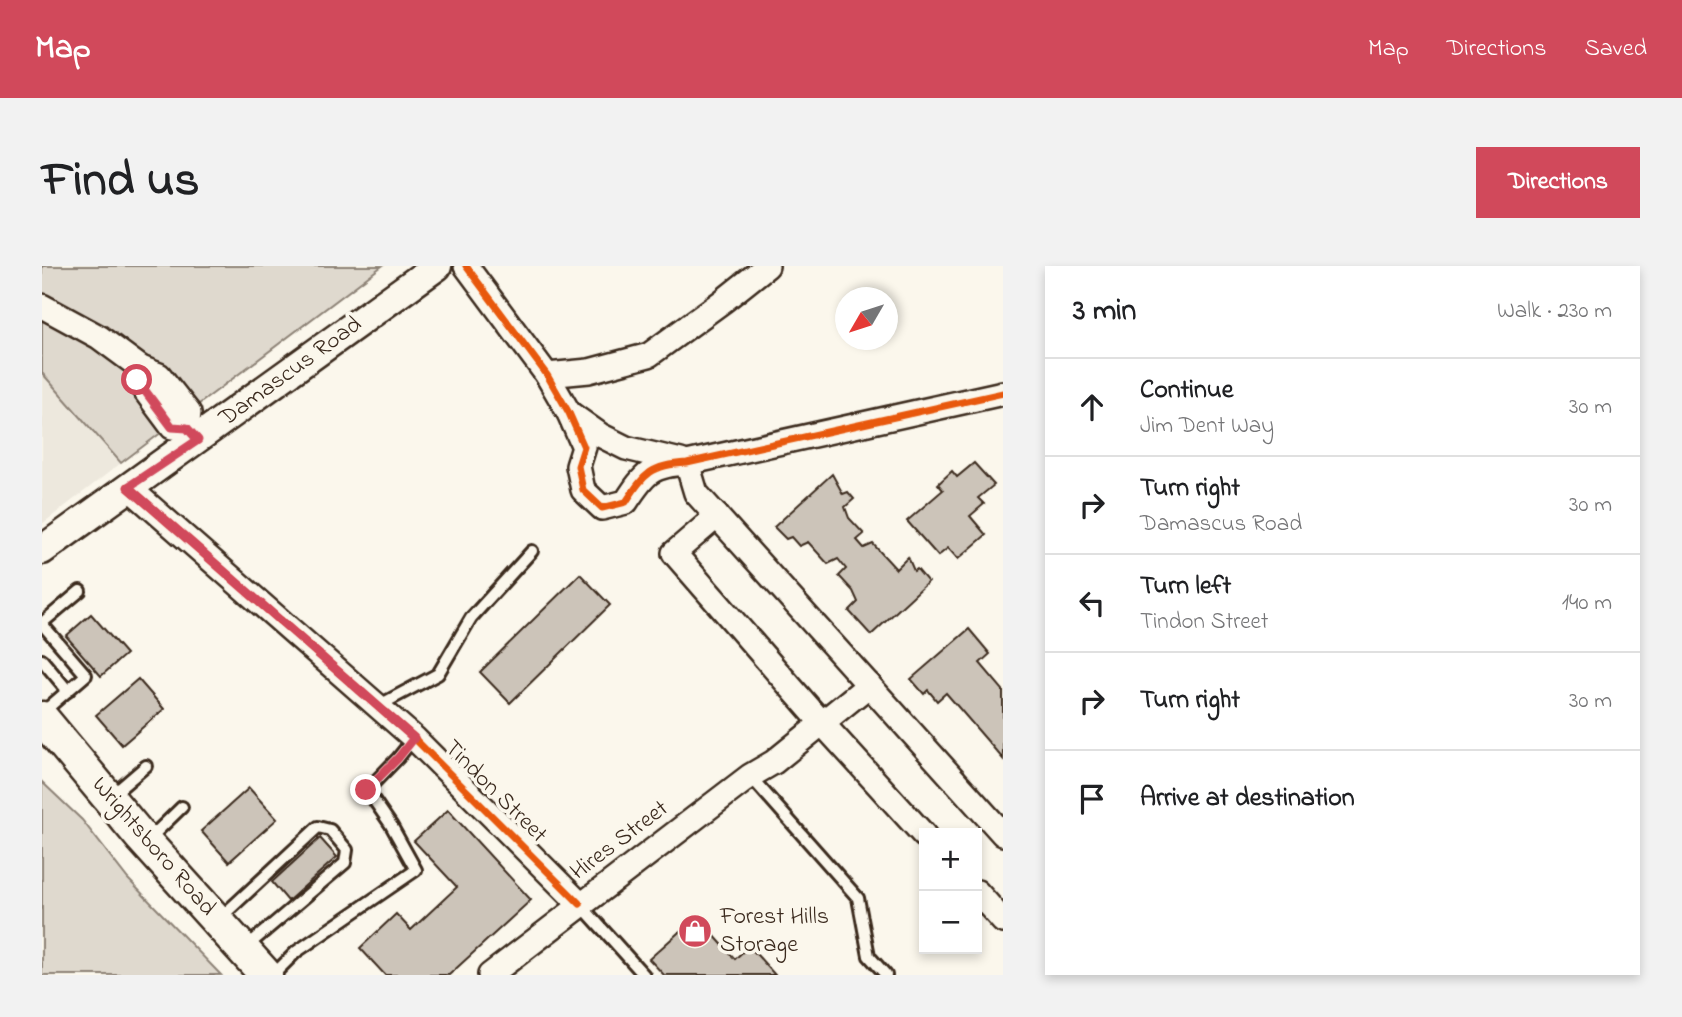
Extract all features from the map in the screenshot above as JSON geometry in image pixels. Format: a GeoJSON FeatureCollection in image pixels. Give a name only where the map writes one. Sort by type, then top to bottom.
{"type":"FeatureCollection","features":[{"type":"Feature","properties":{"kind":"main road","name":"Wrightsboro Road"},"geometry":{"type":"LineString","coordinates":[[42,716],[146,842],[266,975]]}},
{"type":"Feature","properties":{"kind":"street","name":"Damascus Road"},"geometry":{"type":"LineString","coordinates":[[42,550],[128,487],[192,434],[437,266]]}},
{"type":"Feature","properties":{"kind":"street"},"geometry":{"type":"LineString","coordinates":[[466,266],[547,375],[569,413],[584,447],[578,466],[583,490],[601,508],[626,502],[643,476],[666,465],[687,463],[1003,393]]}},
{"type":"Feature","properties":{"kind":"street"},"geometry":{"type":"LineString","coordinates":[[547,375],[589,371],[649,355],[767,266]]}},
{"type":"Feature","properties":{"kind":"street"},"geometry":{"type":"LineString","coordinates":[[42,306],[99,337],[141,369],[159,374],[189,413],[192,434]]}},
{"type":"Feature","properties":{"kind":"street"},"geometry":{"type":"LineString","coordinates":[[569,413],[600,435],[626,448],[687,463]]}},
{"type":"Feature","properties":{"kind":"street"},"geometry":{"type":"LineString","coordinates":[[687,463],[696,493],[1003,835]]}},
{"type":"Feature","properties":{"kind":"street","name":"Tindon Street"},"geometry":{"type":"LineString","coordinates":[[128,487],[414,738],[580,904]]}},
{"type":"Feature","properties":{"kind":"street"},"geometry":{"type":"LineString","coordinates":[[717,516],[674,553],[919,830]]}},
{"type":"Feature","properties":{"kind":"street","name":"Hires Street"},"geometry":{"type":"LineString","coordinates":[[490,975],[750,776],[774,762],[869,685]]}},
{"type":"Feature","properties":{"kind":"street"},"geometry":{"type":"LineString","coordinates":[[982,898],[1003,921]]}},
{"type":"Feature","properties":{"kind":"lane"},"geometry":{"type":"LineString","coordinates":[[378,706],[438,674],[471,618],[532,551]]}},
{"type":"Feature","properties":{"kind":"lane"},"geometry":{"type":"LineString","coordinates":[[42,716],[86,675],[42,623],[80,591]]}},
{"type":"Feature","properties":{"kind":"lane"},"geometry":{"type":"LineString","coordinates":[[42,660],[68,691]]}},
{"type":"Feature","properties":{"kind":"lane"},"geometry":{"type":"LineString","coordinates":[[273,975],[296,952],[416,870],[391,825],[366,790],[414,738]]}},
{"type":"Feature","properties":{"kind":"lane"},"geometry":{"type":"LineString","coordinates":[[109,798],[145,766]]}},
{"type":"Feature","properties":{"kind":"lane"},"geometry":{"type":"LineString","coordinates":[[750,776],[858,898],[869,956],[886,975]]}},
{"type":"Feature","properties":{"kind":"lane"},"geometry":{"type":"LineString","coordinates":[[146,842],[181,807]]}},
{"type":"Feature","properties":{"kind":"lane"},"geometry":{"type":"LineString","coordinates":[[217,921],[318,827],[330,830],[347,850],[345,863],[243,950]]}},
{"type":"Feature","properties":{"kind":"lane"},"geometry":{"type":"LineString","coordinates":[[580,904],[644,975]]}},
{"type":"Feature","properties":{"kind":"shaded area"},"geometry":{"type":"Polygon","coordinates":[[[42,266],[382,266],[121,463],[42,373],[42,266]]]}},
{"type":"Feature","properties":{"kind":"shaded area"},"geometry":{"type":"Polygon","coordinates":[[[42,373],[121,463],[42,524],[42,373]]]}},
{"type":"Feature","properties":{"kind":"shaded area"},"geometry":{"type":"Polygon","coordinates":[[[42,782],[82,820],[128,879],[221,975],[42,975],[42,782]]]}},
{"type":"Feature","properties":{"kind":"building"},"geometry":{"type":"Polygon","coordinates":[[[974,463],[994,485],[978,498],[984,504],[970,516],[986,535],[958,559],[948,548],[938,556],[907,521],[943,490],[938,484],[952,471],[957,477],[974,463]]]}},
{"type":"Feature","properties":{"kind":"building"},"geometry":{"type":"Polygon","coordinates":[[[832,474],[843,494],[848,492],[854,499],[845,507],[849,518],[864,534],[857,540],[864,548],[873,544],[896,569],[908,557],[914,571],[917,569],[928,582],[871,635],[849,611],[858,602],[853,591],[839,576],[846,569],[838,559],[828,564],[808,542],[799,546],[791,537],[786,539],[774,527],[832,474]]]}},
{"type":"Feature","properties":{"kind":"building"},"geometry":{"type":"Polygon","coordinates":[[[580,574],[610,605],[510,703],[480,672],[580,574]]]}},
{"type":"Feature","properties":{"kind":"building"},"geometry":{"type":"Polygon","coordinates":[[[91,614],[126,654],[101,676],[66,636],[91,614]]]}},
{"type":"Feature","properties":{"kind":"building"},"geometry":{"type":"Polygon","coordinates":[[[969,629],[990,654],[980,663],[1003,690],[1003,759],[946,693],[937,701],[928,690],[924,694],[911,679],[969,629]]]}},
{"type":"Feature","properties":{"kind":"building"},"geometry":{"type":"Polygon","coordinates":[[[138,679],[164,709],[122,745],[96,715],[138,679]]]}},
{"type":"Feature","properties":{"kind":"building"},"geometry":{"type":"Polygon","coordinates":[[[249,788],[277,819],[229,862],[201,831],[249,788]]]}},
{"type":"Feature","properties":{"kind":"building"},"geometry":{"type":"Polygon","coordinates":[[[448,810],[531,900],[449,975],[385,975],[360,948],[396,914],[411,930],[457,887],[414,841],[448,810]]]}},
{"type":"Feature","properties":{"kind":"building"},"geometry":{"type":"Polygon","coordinates":[[[320,838],[337,857],[288,901],[272,882],[320,838]]]}},
{"type":"Feature","properties":{"kind":"building","name":"Forest Hills Storage"},"geometry":{"type":"Polygon","coordinates":[[[697,916],[735,959],[749,946],[775,975],[664,975],[649,959],[697,916]]]}},
{"type":"Feature","properties":{"kind":"cycle path"},"geometry":{"type":"LineString","coordinates":[[466,266],[547,375],[569,413],[584,447],[578,466],[583,490],[602,508],[626,502],[644,477],[665,466],[1003,393]]}},
{"type":"Feature","properties":{"kind":"cycle path"},"geometry":{"type":"LineString","coordinates":[[128,487],[414,738],[580,904]]}},
{"type":"Feature","properties":{"kind":"place","name":"Forest Hills Storage"},"geometry":{"type":"Point","coordinates":[695,931]}},
{"type":"Feature","properties":{"kind":"route"},"geometry":{"type":"LineString","coordinates":[[137,380],[172,427],[187,428],[198,440],[128,487],[414,738],[366,790]]}}]}
